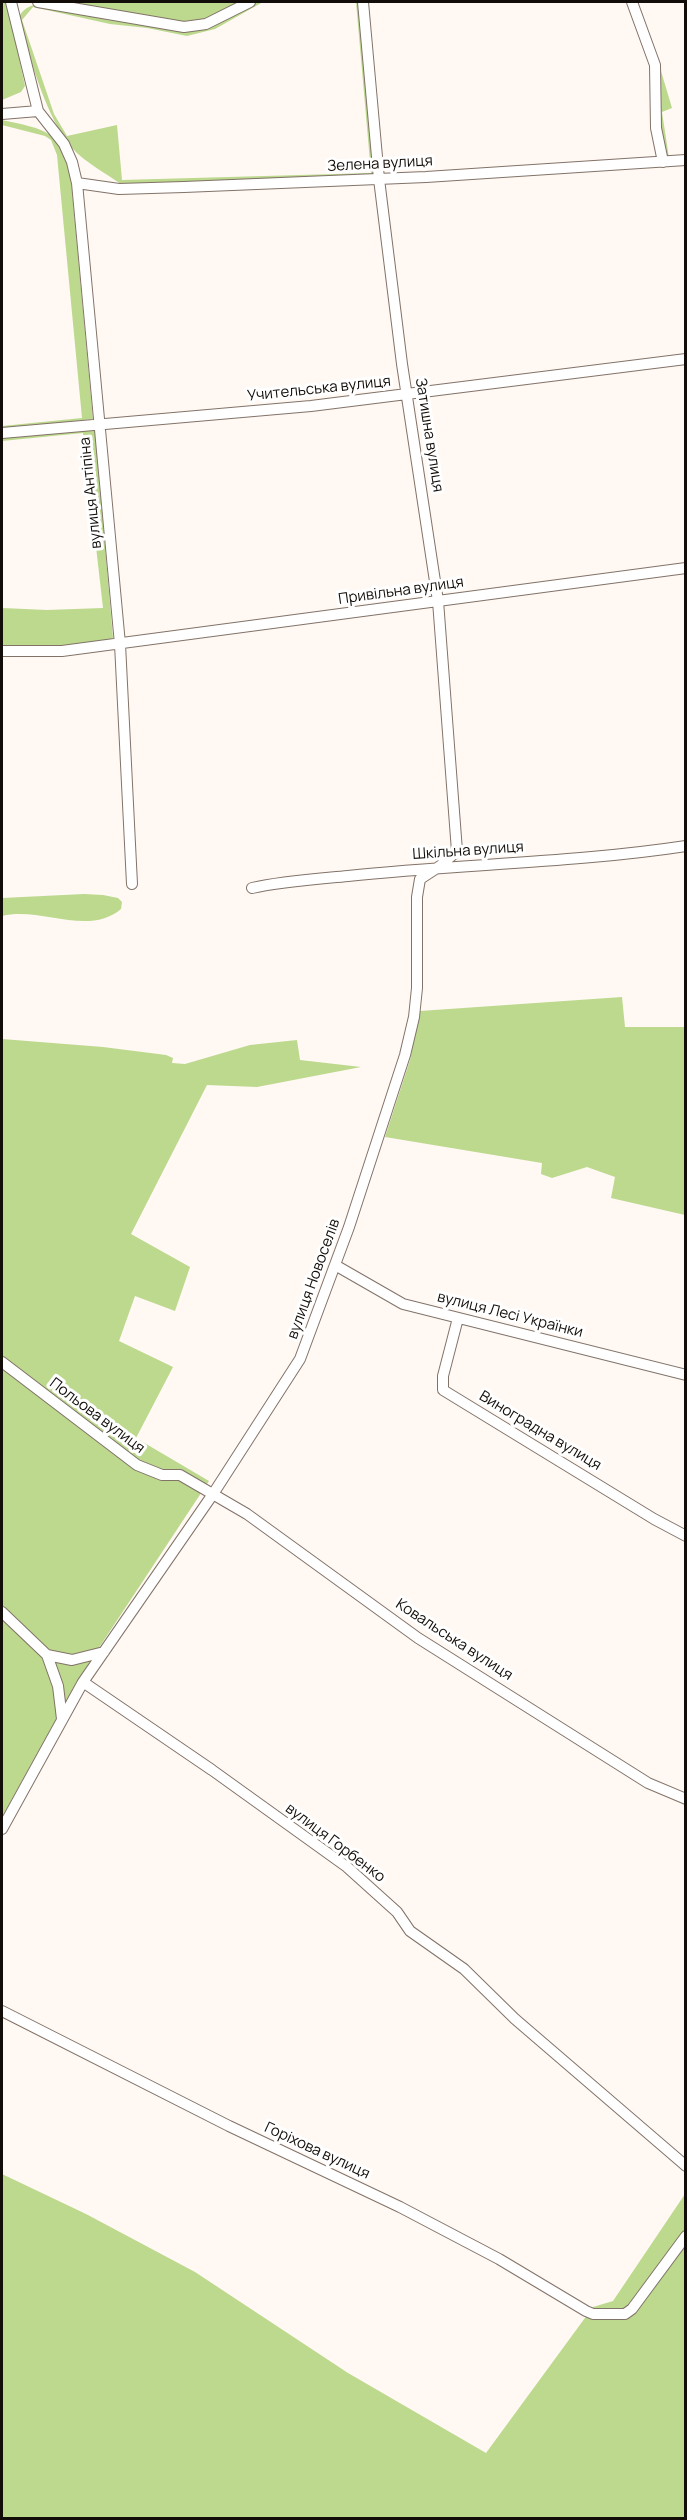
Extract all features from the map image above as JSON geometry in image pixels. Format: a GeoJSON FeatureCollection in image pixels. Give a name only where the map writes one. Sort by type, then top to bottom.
{"type":"FeatureCollection","features":[{"type":"Feature","properties":{"kind":"street"},"geometry":{"type":"LineString","coordinates":[[2,114],[39,111],[11,2]]}},
{"type":"Feature","properties":{"kind":"street"},"geometry":{"type":"LineString","coordinates":[[38,2],[184,27],[206,24],[250,2]]}},
{"type":"Feature","properties":{"kind":"street","name":"Затишна вулиця"},"geometry":{"type":"LineString","coordinates":[[363,2],[379,179],[402,364],[438,601],[457,851],[440,866]]}},
{"type":"Feature","properties":{"kind":"street"},"geometry":{"type":"LineString","coordinates":[[632,2],[655,65],[656,128],[663,162]]}},
{"type":"Feature","properties":{"kind":"street","name":"вулиця Антіпіна"},"geometry":{"type":"LineString","coordinates":[[39,111],[63,144],[72,162],[77,183],[120,644],[132,884]]}},
{"type":"Feature","properties":{"kind":"street","name":"Зелена вулиця"},"geometry":{"type":"LineString","coordinates":[[77,183],[119,189],[379,179],[686,160]]}},
{"type":"Feature","properties":{"kind":"street","name":"Учительська вулиця"},"geometry":{"type":"LineString","coordinates":[[2,433],[311,406],[686,359]]}},
{"type":"Feature","properties":{"kind":"street","name":"Привільна вулиця"},"geometry":{"type":"LineString","coordinates":[[2,651],[62,651],[120,644],[686,568]]}},
{"type":"Feature","properties":{"kind":"street","name":"Шкільна вулиця"},"geometry":{"type":"LineString","coordinates":[[252,888],[440,866],[510,864],[649,852],[686,846]]}},
{"type":"Feature","properties":{"kind":"street","name":"вулиця Новоселів"},"geometry":{"type":"LineString","coordinates":[[2,1829],[83,1682],[213,1494],[300,1359],[335,1265],[405,1055],[414,1017],[417,988],[417,897],[420,879],[440,866]]}},
{"type":"Feature","properties":{"kind":"street","name":"вулиця Лесі Українки"},"geometry":{"type":"LineString","coordinates":[[335,1265],[403,1304],[686,1375]]}},
{"type":"Feature","properties":{"kind":"street","name":"Виноградна вулиця"},"geometry":{"type":"LineString","coordinates":[[458,1318],[443,1376],[443,1390],[654,1519],[686,1536]]}},
{"type":"Feature","properties":{"kind":"street","name":"Польова вулиця"},"geometry":{"type":"LineString","coordinates":[[2,1362],[137,1465],[162,1475],[180,1475],[213,1494]]}},
{"type":"Feature","properties":{"kind":"street","name":"Ковальська вулиця"},"geometry":{"type":"LineString","coordinates":[[213,1494],[247,1514],[418,1638],[648,1783],[686,1799]]}},
{"type":"Feature","properties":{"kind":"street"},"geometry":{"type":"LineString","coordinates":[[2,1612],[47,1655],[58,1686],[62,1721]]}},
{"type":"Feature","properties":{"kind":"street"},"geometry":{"type":"LineString","coordinates":[[47,1655],[72,1660],[104,1652]]}},
{"type":"Feature","properties":{"kind":"street","name":"вулиця Горбенко"},"geometry":{"type":"LineString","coordinates":[[83,1682],[212,1770],[346,1867],[397,1912],[414,1934],[464,1969],[515,2019],[686,2166]]}},
{"type":"Feature","properties":{"kind":"street","name":"Горіхова вулиця"},"geometry":{"type":"LineString","coordinates":[[2,2011],[229,2126],[400,2207],[499,2259],[593,2314],[625,2314],[632,2309],[686,2236]]}},
{"type":"Feature","properties":{"kind":"green space"},"geometry":{"type":"Polygon","coordinates":[[[2,2],[7,2],[25,86],[21,92],[2,100],[2,2]]]}},
{"type":"Feature","properties":{"kind":"green space"},"geometry":{"type":"Polygon","coordinates":[[[60,2],[243,2],[214,17],[190,24],[60,2]]]}},
{"type":"Feature","properties":{"kind":"green space"},"geometry":{"type":"Polygon","coordinates":[[[256,2],[263,2],[215,29],[187,36],[110,24],[33,7],[22,20],[54,114],[67,136],[117,125],[122,180],[371,173],[356,2],[360,2],[376,175],[121,184],[83,158],[63,136],[48,106],[18,24],[19,16],[23,11],[37,4],[131,23],[213,26],[256,2]]]}},
{"type":"Feature","properties":{"kind":"green space"},"geometry":{"type":"Polygon","coordinates":[[[661,71],[672,108],[662,112],[669,158],[664,151],[659,130],[661,71]]]}},
{"type":"Feature","properties":{"kind":"green space"},"geometry":{"type":"Polygon","coordinates":[[[2,120],[30,126],[49,134],[62,150],[67,163],[71,179],[93,419],[2,429],[2,426],[82,418],[57,155],[51,140],[45,136],[2,125],[2,120]]]}},
{"type":"Feature","properties":{"kind":"green space"},"geometry":{"type":"Polygon","coordinates":[[[95,430],[113,638],[87,646],[2,648],[2,608],[47,610],[103,608],[83,433],[2,441],[2,436],[95,430]]]}},
{"type":"Feature","properties":{"kind":"green space"},"geometry":{"type":"Polygon","coordinates":[[[84,894],[118,898],[122,902],[121,909],[108,917],[79,921],[17,914],[2,916],[2,898],[84,894]]]}},
{"type":"Feature","properties":{"kind":"green space"},"geometry":{"type":"Polygon","coordinates":[[[622,997],[625,1027],[685,1027],[685,1215],[611,1198],[615,1177],[587,1167],[552,1178],[541,1174],[542,1163],[385,1137],[410,1060],[420,1011],[622,997]]]}},
{"type":"Feature","properties":{"kind":"green space"},"geometry":{"type":"Polygon","coordinates":[[[2,1039],[103,1047],[166,1055],[173,1058],[172,1063],[185,1064],[250,1045],[297,1040],[300,1060],[361,1067],[257,1087],[207,1085],[131,1234],[190,1267],[175,1311],[135,1296],[119,1341],[173,1367],[136,1438],[209,1481],[77,1681],[2,1817],[2,1039]]]}},
{"type":"Feature","properties":{"kind":"green space"},"geometry":{"type":"Polygon","coordinates":[[[2,2174],[86,2214],[195,2272],[348,2373],[486,2453],[593,2307],[613,2301],[685,2194],[685,2518],[2,2518],[2,2174]]]}}]}
